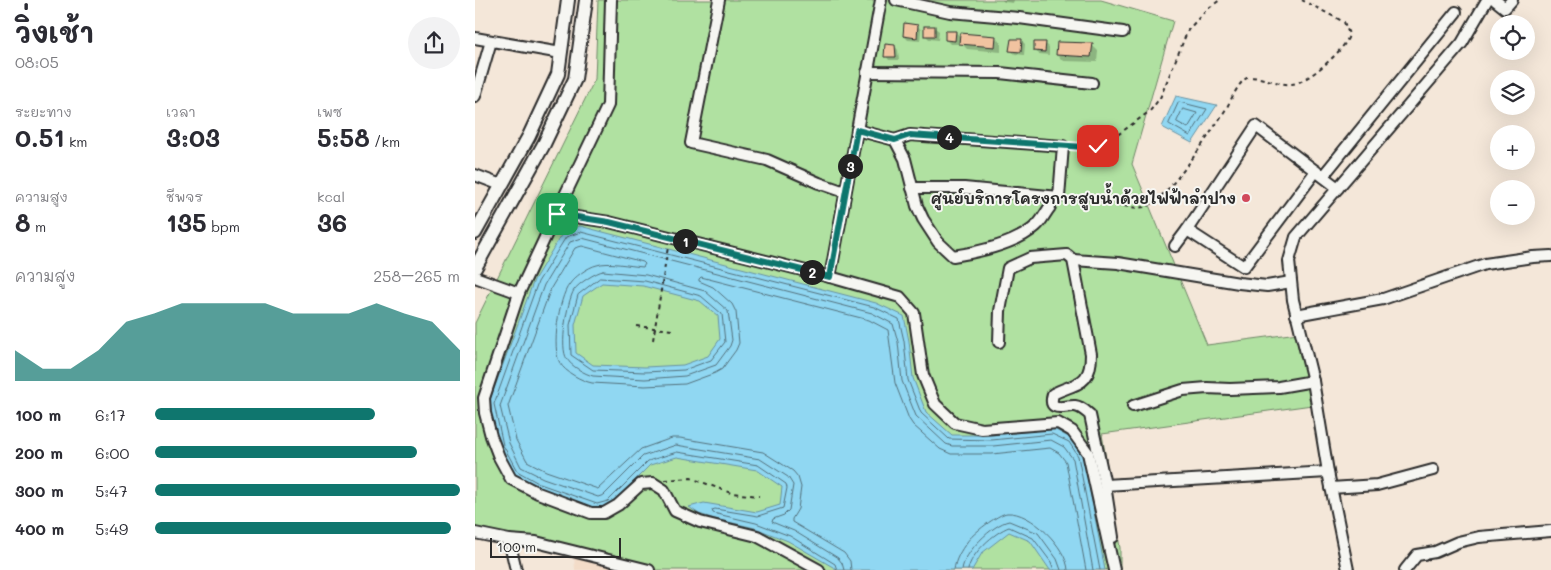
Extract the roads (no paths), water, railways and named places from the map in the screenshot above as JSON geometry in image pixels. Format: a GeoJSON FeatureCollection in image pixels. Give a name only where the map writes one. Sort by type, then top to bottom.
{"type":"FeatureCollection","features":[{"type":"Feature","properties":{"kind":"main road"},"geometry":{"type":"LineString","coordinates":[[475,232],[529,136],[558,74],[568,0]]}},
{"type":"Feature","properties":{"kind":"main road"},"geometry":{"type":"LineString","coordinates":[[475,268],[545,144],[575,79],[585,0]]}},
{"type":"Feature","properties":{"kind":"street"},"geometry":{"type":"LineString","coordinates":[[611,0],[607,106],[519,293],[484,398],[485,413],[491,436],[499,457],[511,479],[538,493],[591,513],[604,512],[618,505],[641,484],[653,483],[664,490],[675,511],[700,522],[757,536],[819,570]]}},
{"type":"Feature","properties":{"kind":"street"},"geometry":{"type":"LineString","coordinates":[[719,0],[691,144],[767,160],[819,183],[845,192]]}},
{"type":"Feature","properties":{"kind":"street"},"geometry":{"type":"LineString","coordinates":[[830,277],[881,0]]}},
{"type":"Feature","properties":{"kind":"street"},"geometry":{"type":"LineString","coordinates":[[895,0],[950,12],[1019,18],[1123,32]]}},
{"type":"Feature","properties":{"kind":"street"},"geometry":{"type":"LineString","coordinates":[[1348,570],[1328,472],[1313,381],[1296,315],[1289,260],[1295,237],[1462,43],[1487,0]]}},
{"type":"Feature","properties":{"kind":"street"},"geometry":{"type":"LineString","coordinates":[[1495,0],[1504,8],[1513,0]]}},
{"type":"Feature","properties":{"kind":"street"},"geometry":{"type":"LineString","coordinates":[[1187,230],[1244,267],[1456,12]]}},
{"type":"Feature","properties":{"kind":"street"},"geometry":{"type":"LineString","coordinates":[[475,38],[561,53]]}},
{"type":"Feature","properties":{"kind":"street"},"geometry":{"type":"LineString","coordinates":[[475,96],[491,41]]}},
{"type":"Feature","properties":{"kind":"street"},"geometry":{"type":"LineString","coordinates":[[867,72],[1001,73],[1092,83]]}},
{"type":"Feature","properties":{"kind":"street"},"geometry":{"type":"LineString","coordinates":[[1175,246],[1256,126],[1338,188]]}},
{"type":"Feature","properties":{"kind":"street"},"geometry":{"type":"LineString","coordinates":[[857,130],[895,140],[903,136],[918,135],[1063,146],[1059,197],[964,188],[912,188]]}},
{"type":"Feature","properties":{"kind":"street"},"geometry":{"type":"LineString","coordinates":[[895,140],[905,159],[917,206],[923,219],[938,242],[953,256],[970,254],[1014,240],[1037,226],[1050,207]]}},
{"type":"Feature","properties":{"kind":"street"},"geometry":{"type":"LineString","coordinates":[[475,175],[501,185]]}},
{"type":"Feature","properties":{"kind":"street"},"geometry":{"type":"LineString","coordinates":[[557,214],[609,222],[830,277],[899,297],[914,313],[923,375],[935,404],[955,423],[982,429],[1058,423],[1072,430],[1087,453],[1116,570]]}},
{"type":"Feature","properties":{"kind":"street"},"geometry":{"type":"LineString","coordinates":[[999,342],[1000,310],[1008,268],[1031,258],[1067,255],[1073,260],[1118,263],[1248,284],[1267,286],[1291,282]]}},
{"type":"Feature","properties":{"kind":"street"},"geometry":{"type":"LineString","coordinates":[[1296,315],[1383,299],[1485,264],[1551,256]]}},
{"type":"Feature","properties":{"kind":"street"},"geometry":{"type":"LineString","coordinates":[[1073,260],[1091,354],[1091,369],[1082,381],[1071,388],[1053,394],[1051,399],[1053,405],[1057,408],[1075,406],[1083,409],[1090,415],[1105,485],[1116,570]]}},
{"type":"Feature","properties":{"kind":"street"},"geometry":{"type":"LineString","coordinates":[[475,277],[519,293]]}},
{"type":"Feature","properties":{"kind":"street"},"geometry":{"type":"LineString","coordinates":[[1133,406],[1183,390],[1279,387],[1313,381]]}},
{"type":"Feature","properties":{"kind":"street"},"geometry":{"type":"LineString","coordinates":[[1331,488],[1377,485],[1433,470]]}},
{"type":"Feature","properties":{"kind":"street"},"geometry":{"type":"LineString","coordinates":[[1105,485],[1328,472]]}},
{"type":"Feature","properties":{"kind":"street"},"geometry":{"type":"LineString","coordinates":[[1405,570],[1417,555],[1435,552],[1458,542],[1479,537],[1551,531]]}},
{"type":"Feature","properties":{"kind":"street"},"geometry":{"type":"LineString","coordinates":[[475,533],[509,540],[536,542],[649,570]]}},
{"type":"Feature","properties":{"kind":"street"},"geometry":{"type":"LineString","coordinates":[[509,540],[516,570]]}},
{"type":"Feature","properties":{"kind":"water"},"geometry":{"type":"Polygon","coordinates":[[[1176,96],[1217,105],[1192,143],[1162,127],[1176,96]]]}},
{"type":"Feature","properties":{"kind":"water"},"geometry":{"type":"Polygon","coordinates":[[[580,226],[876,303],[904,316],[913,378],[926,412],[952,435],[992,435],[1054,429],[1072,439],[1083,454],[1105,570],[1050,570],[1030,541],[1009,532],[982,553],[972,570],[838,570],[788,541],[755,528],[699,514],[689,507],[704,503],[757,512],[780,505],[782,487],[757,470],[677,457],[650,465],[610,505],[597,509],[538,488],[513,475],[498,447],[488,405],[534,280],[563,232],[580,226]],[[602,283],[583,296],[575,325],[576,353],[593,365],[645,367],[683,365],[708,356],[720,339],[718,316],[700,301],[643,286],[602,283]]]}},
{"type":"Feature","properties":{"kind":"place","name":"ศูนย์บริการโครงการสูบน้ำด้วยไฟฟ้าลําปาง"},"geometry":{"type":"Point","coordinates":[1246,198]}}]}
